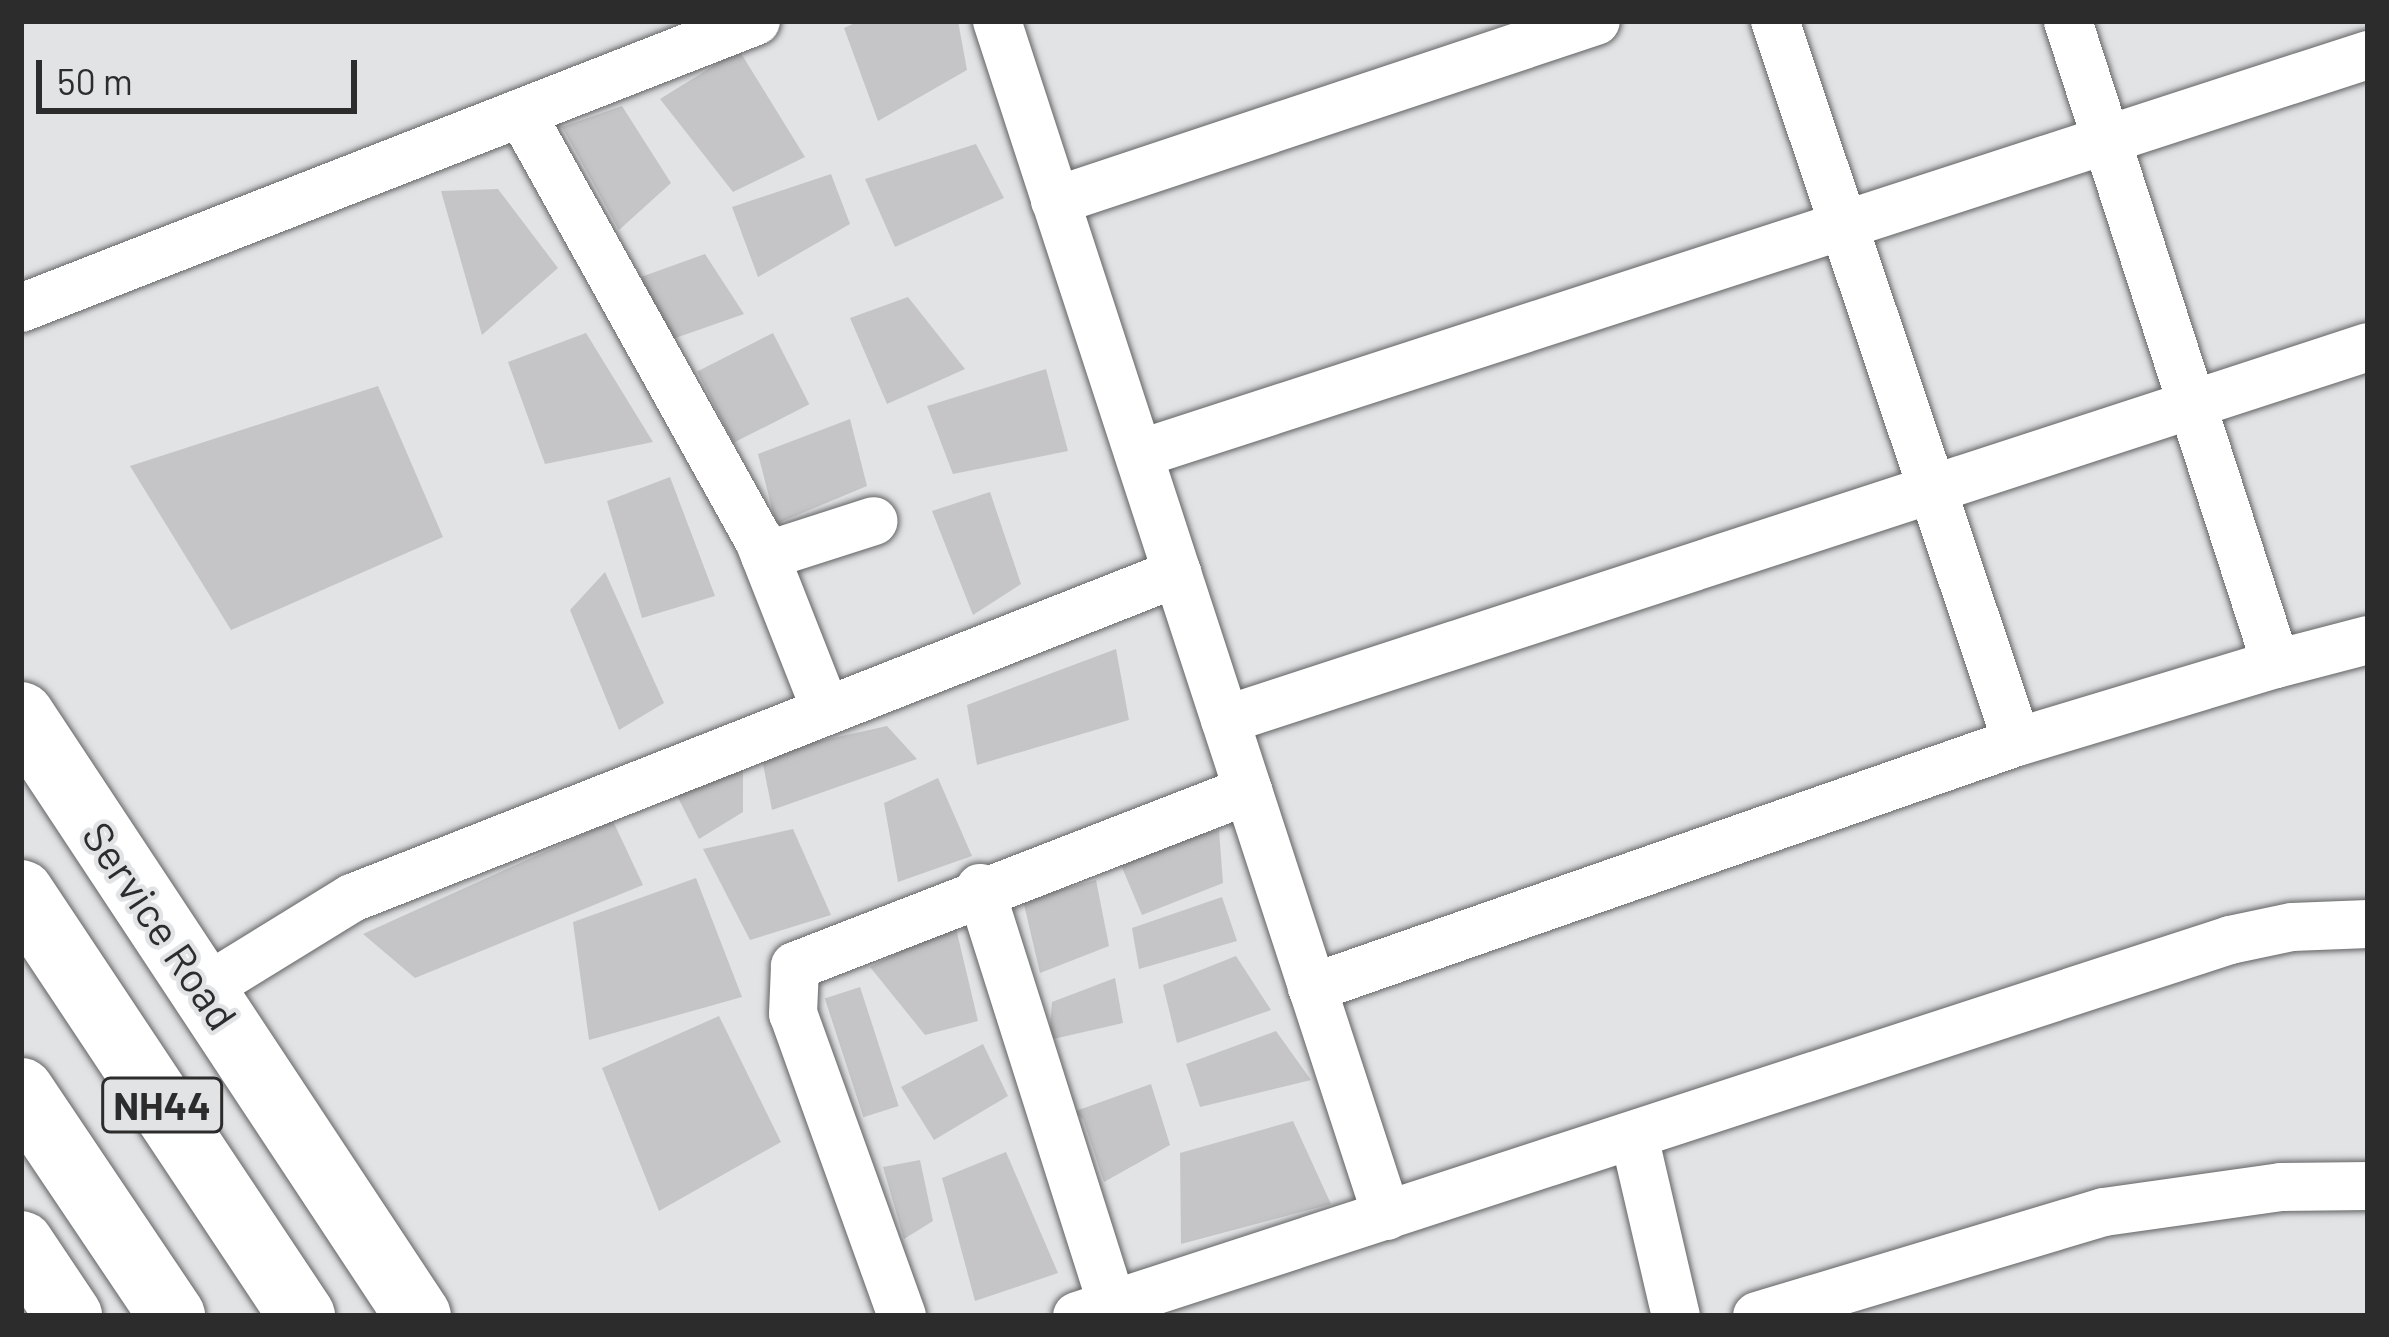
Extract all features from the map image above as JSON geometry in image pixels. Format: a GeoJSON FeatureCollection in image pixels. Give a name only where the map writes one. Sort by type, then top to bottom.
{"type":"FeatureCollection","features":[{"type":"Feature","properties":{"kind":"main road","name":"Service Road"},"geometry":{"type":"LineString","coordinates":[[21,715],[418,1316]]}},
{"type":"Feature","properties":{"kind":"main road","name":"NH44"},"geometry":{"type":"LineString","coordinates":[[21,893],[302,1316]]}},
{"type":"Feature","properties":{"kind":"main road","name":"NH44"},"geometry":{"type":"LineString","coordinates":[[21,1090],[172,1316]]}},
{"type":"Feature","properties":{"kind":"main road"},"geometry":{"type":"LineString","coordinates":[[21,1244],[69,1316]]}},
{"type":"Feature","properties":{"kind":"street"},"geometry":{"type":"LineString","coordinates":[[21,308],[756,21]]}},
{"type":"Feature","properties":{"kind":"street"},"geometry":{"type":"LineString","coordinates":[[997,21],[1387,1216]]}},
{"type":"Feature","properties":{"kind":"street"},"geometry":{"type":"LineString","coordinates":[[1055,201],[1596,21]]}},
{"type":"Feature","properties":{"kind":"street"},"geometry":{"type":"LineString","coordinates":[[2068,21],[2276,664]]}},
{"type":"Feature","properties":{"kind":"street"},"geometry":{"type":"LineString","coordinates":[[1788,25],[1845,230],[2017,742]]}},
{"type":"Feature","properties":{"kind":"street"},"geometry":{"type":"LineString","coordinates":[[1138,454],[1845,230],[2368,55]]}},
{"type":"Feature","properties":{"kind":"street"},"geometry":{"type":"LineString","coordinates":[[521,113],[765,556],[826,711]]}},
{"type":"Feature","properties":{"kind":"street"},"geometry":{"type":"LineString","coordinates":[[1225,720],[2368,347]]}},
{"type":"Feature","properties":{"kind":"street"},"geometry":{"type":"LineString","coordinates":[[765,556],[874,521]]}},
{"type":"Feature","properties":{"kind":"street"},"geometry":{"type":"LineString","coordinates":[[204,989],[352,898],[1177,573]]}},
{"type":"Feature","properties":{"kind":"street"},"geometry":{"type":"LineString","coordinates":[[1312,988],[2017,742],[2368,640]]}},
{"type":"Feature","properties":{"kind":"street"},"geometry":{"type":"LineString","coordinates":[[902,1316],[793,1014],[790,980],[806,956],[1248,790]]}},
{"type":"Feature","properties":{"kind":"street"},"geometry":{"type":"LineString","coordinates":[[980,888],[1094,1311],[2230,940],[2292,927],[2368,924]]}},
{"type":"Feature","properties":{"kind":"street"},"geometry":{"type":"LineString","coordinates":[[1634,1136],[1676,1316]]}},
{"type":"Feature","properties":{"kind":"street"},"geometry":{"type":"LineString","coordinates":[[1757,1316],[2104,1212],[2262,1189],[2368,1186]]}},
{"type":"Feature","properties":{"kind":"building"},"geometry":{"type":"Polygon","coordinates":[[[859,21],[958,21],[967,70],[878,121],[844,28],[859,21]]]}},
{"type":"Feature","properties":{"kind":"building"},"geometry":{"type":"Polygon","coordinates":[[[739,50],[805,157],[733,192],[660,99],[739,50]]]}},
{"type":"Feature","properties":{"kind":"building"},"geometry":{"type":"Polygon","coordinates":[[[622,106],[671,183],[619,230],[562,127],[622,106]]]}},
{"type":"Feature","properties":{"kind":"building"},"geometry":{"type":"Polygon","coordinates":[[[976,144],[1004,198],[895,247],[865,179],[976,144]]]}},
{"type":"Feature","properties":{"kind":"building"},"geometry":{"type":"Polygon","coordinates":[[[831,174],[850,224],[758,277],[732,207],[831,174]]]}},
{"type":"Feature","properties":{"kind":"building"},"geometry":{"type":"Polygon","coordinates":[[[498,189],[558,268],[482,335],[441,191],[498,189]]]}},
{"type":"Feature","properties":{"kind":"building"},"geometry":{"type":"Polygon","coordinates":[[[705,254],[744,314],[664,342],[641,277],[705,254]]]}},
{"type":"Feature","properties":{"kind":"building"},"geometry":{"type":"Polygon","coordinates":[[[908,297],[965,369],[887,404],[850,318],[908,297]]]}},
{"type":"Feature","properties":{"kind":"building"},"geometry":{"type":"Polygon","coordinates":[[[586,333],[653,442],[545,464],[508,362],[586,333]]]}},
{"type":"Feature","properties":{"kind":"building"},"geometry":{"type":"Polygon","coordinates":[[[773,333],[809,404],[734,443],[697,372],[773,333]]]}},
{"type":"Feature","properties":{"kind":"building"},"geometry":{"type":"Polygon","coordinates":[[[1046,369],[1068,451],[953,474],[927,406],[1046,369]]]}},
{"type":"Feature","properties":{"kind":"building"},"geometry":{"type":"Polygon","coordinates":[[[378,386],[443,537],[231,630],[130,466],[378,386]]]}},
{"type":"Feature","properties":{"kind":"building"},"geometry":{"type":"Polygon","coordinates":[[[850,419],[867,486],[776,524],[758,454],[850,419]]]}},
{"type":"Feature","properties":{"kind":"building"},"geometry":{"type":"Polygon","coordinates":[[[670,477],[715,596],[642,618],[607,501],[670,477]]]}},
{"type":"Feature","properties":{"kind":"building"},"geometry":{"type":"Polygon","coordinates":[[[990,492],[1021,584],[973,615],[932,511],[990,492]]]}},
{"type":"Feature","properties":{"kind":"building"},"geometry":{"type":"Polygon","coordinates":[[[605,572],[664,703],[619,730],[570,610],[605,572]]]}},
{"type":"Feature","properties":{"kind":"building"},"geometry":{"type":"Polygon","coordinates":[[[1116,649],[1129,720],[977,765],[967,705],[1116,649]]]}},
{"type":"Feature","properties":{"kind":"building"},"geometry":{"type":"Polygon","coordinates":[[[887,726],[917,759],[772,810],[761,754],[887,726]]]}},
{"type":"Feature","properties":{"kind":"building"},"geometry":{"type":"Polygon","coordinates":[[[743,766],[743,812],[699,839],[672,786],[743,766]]]}},
{"type":"Feature","properties":{"kind":"building"},"geometry":{"type":"Polygon","coordinates":[[[938,778],[972,856],[898,882],[884,803],[938,778]]]}},
{"type":"Feature","properties":{"kind":"building"},"geometry":{"type":"Polygon","coordinates":[[[613,821],[643,885],[415,978],[363,934],[613,821]]]}},
{"type":"Feature","properties":{"kind":"building"},"geometry":{"type":"Polygon","coordinates":[[[793,829],[831,915],[750,940],[703,849],[793,829]]]}},
{"type":"Feature","properties":{"kind":"building"},"geometry":{"type":"Polygon","coordinates":[[[1219,830],[1223,883],[1142,915],[1116,853],[1219,830]]]}},
{"type":"Feature","properties":{"kind":"building"},"geometry":{"type":"Polygon","coordinates":[[[696,878],[742,997],[589,1040],[573,922],[696,878]]]}},
{"type":"Feature","properties":{"kind":"building"},"geometry":{"type":"Polygon","coordinates":[[[1096,880],[1109,946],[1040,973],[1023,900],[1096,880]]]}},
{"type":"Feature","properties":{"kind":"building"},"geometry":{"type":"Polygon","coordinates":[[[1222,897],[1237,941],[1139,969],[1132,928],[1222,897]]]}},
{"type":"Feature","properties":{"kind":"building"},"geometry":{"type":"Polygon","coordinates":[[[955,924],[978,1021],[925,1035],[870,967],[955,924]]]}},
{"type":"Feature","properties":{"kind":"building"},"geometry":{"type":"Polygon","coordinates":[[[1236,956],[1271,1010],[1177,1043],[1163,985],[1236,956]]]}},
{"type":"Feature","properties":{"kind":"building"},"geometry":{"type":"Polygon","coordinates":[[[1115,978],[1123,1023],[1049,1040],[1052,1002],[1115,978]]]}},
{"type":"Feature","properties":{"kind":"building"},"geometry":{"type":"Polygon","coordinates":[[[860,987],[899,1106],[863,1117],[825,998],[860,987]]]}},
{"type":"Feature","properties":{"kind":"building"},"geometry":{"type":"Polygon","coordinates":[[[719,1016],[781,1142],[659,1211],[602,1068],[719,1016]]]}},
{"type":"Feature","properties":{"kind":"building"},"geometry":{"type":"Polygon","coordinates":[[[1276,1031],[1311,1080],[1200,1107],[1186,1064],[1276,1031]]]}},
{"type":"Feature","properties":{"kind":"building"},"geometry":{"type":"Polygon","coordinates":[[[983,1044],[1008,1096],[934,1140],[901,1087],[983,1044]]]}},
{"type":"Feature","properties":{"kind":"building"},"geometry":{"type":"Polygon","coordinates":[[[1151,1084],[1170,1145],[1104,1182],[1083,1119],[1073,1112],[1151,1084]]]}},
{"type":"Feature","properties":{"kind":"building"},"geometry":{"type":"Polygon","coordinates":[[[1293,1121],[1331,1204],[1181,1244],[1180,1153],[1293,1121]]]}},
{"type":"Feature","properties":{"kind":"building"},"geometry":{"type":"Polygon","coordinates":[[[1006,1152],[1058,1273],[975,1301],[942,1178],[1006,1152]]]}},
{"type":"Feature","properties":{"kind":"building"},"geometry":{"type":"Polygon","coordinates":[[[920,1160],[933,1221],[904,1239],[883,1167],[920,1160]]]}}]}
